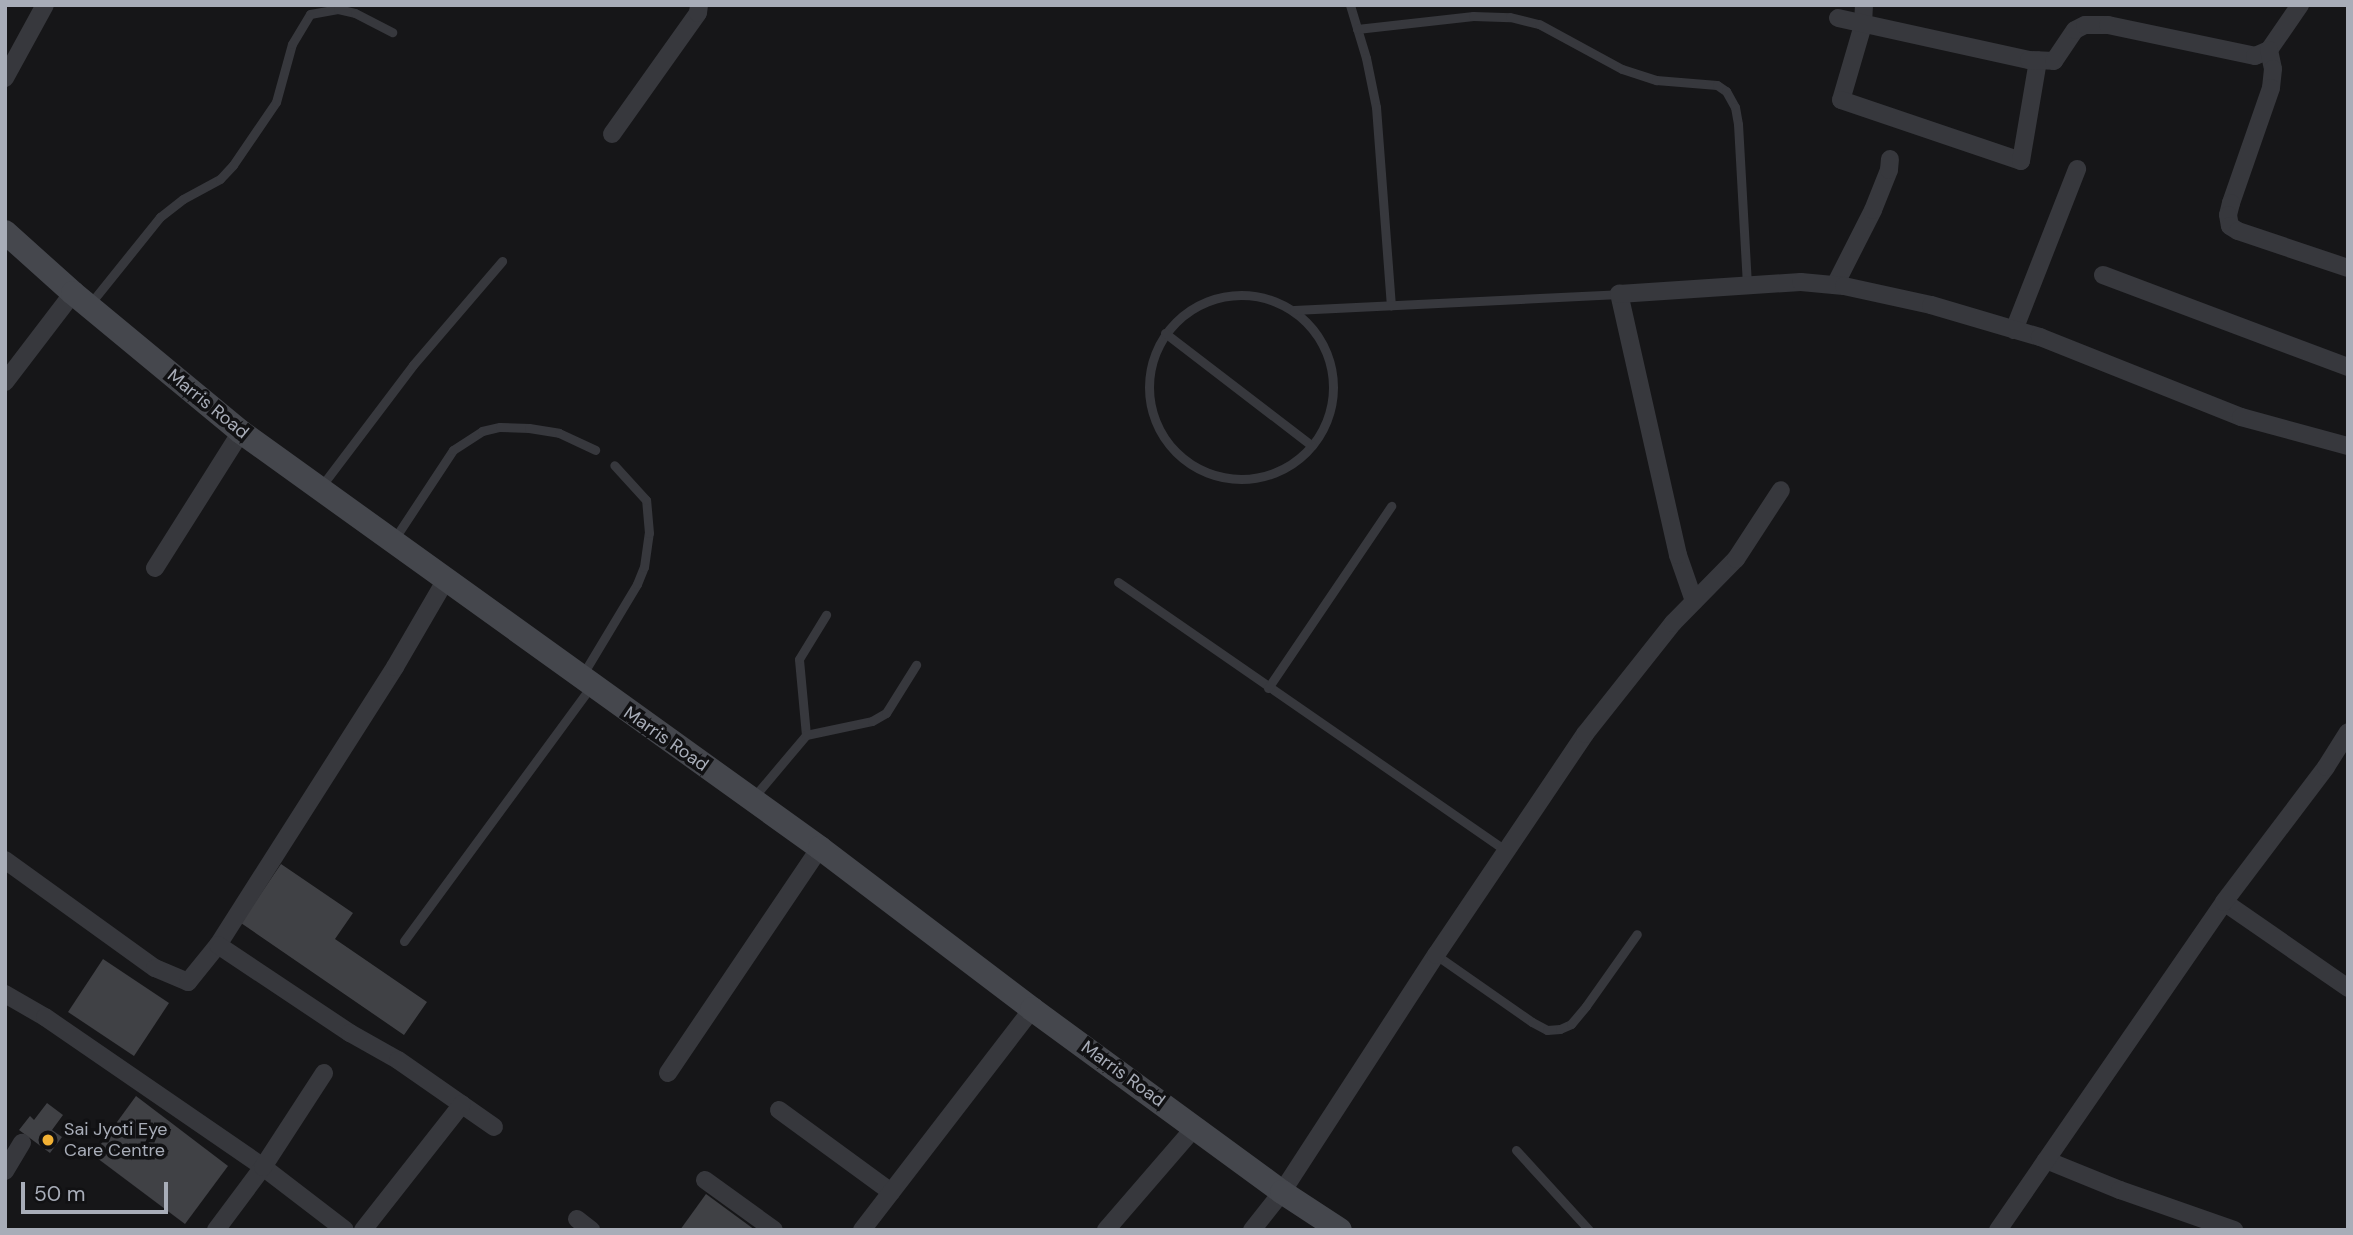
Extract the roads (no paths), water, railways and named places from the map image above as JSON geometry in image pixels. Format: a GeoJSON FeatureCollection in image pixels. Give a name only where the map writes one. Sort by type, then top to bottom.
{"type":"FeatureCollection","features":[{"type":"Feature","properties":{"kind":"street"},"geometry":{"type":"LineString","coordinates":[[5,78],[44,5]]}},
{"type":"Feature","properties":{"kind":"street"},"geometry":{"type":"LineString","coordinates":[[612,134],[698,13],[699,5]]}},
{"type":"Feature","properties":{"kind":"street"},"geometry":{"type":"LineString","coordinates":[[1864,5],[1863,25],[1842,100],[2021,161],[2038,60]]}},
{"type":"Feature","properties":{"kind":"street"},"geometry":{"type":"LineString","coordinates":[[1838,18],[2038,60],[2054,61],[2074,30],[2085,25],[2108,25],[2255,56],[2269,50],[2300,5]]}},
{"type":"Feature","properties":{"kind":"street"},"geometry":{"type":"LineString","coordinates":[[2269,50],[2273,69],[2272,88],[2231,203],[2228,215],[2230,226],[2348,268]]}},
{"type":"Feature","properties":{"kind":"street"},"geometry":{"type":"LineString","coordinates":[[1835,285],[1873,210],[1889,170],[1890,159]]}},
{"type":"Feature","properties":{"kind":"street"},"geometry":{"type":"LineString","coordinates":[[2014,330],[2077,169]]}},
{"type":"Feature","properties":{"kind":"street","name":"Marris Road"},"geometry":{"type":"LineString","coordinates":[[5,232],[241,432],[820,848],[1032,1009],[1282,1192],[1340,1230]]}},
{"type":"Feature","properties":{"kind":"street"},"geometry":{"type":"LineString","coordinates":[[2103,275],[2348,367]]}},
{"type":"Feature","properties":{"kind":"street"},"geometry":{"type":"LineString","coordinates":[[1694,601],[1678,555],[1619,294],[1801,282],[1835,285],[1931,305],[2014,330],[2241,417],[2348,446]]}},
{"type":"Feature","properties":{"kind":"street"},"geometry":{"type":"LineString","coordinates":[[5,382],[81,299]]}},
{"type":"Feature","properties":{"kind":"street"},"geometry":{"type":"LineString","coordinates":[[155,568],[241,432]]}},
{"type":"Feature","properties":{"kind":"street"},"geometry":{"type":"LineString","coordinates":[[1252,1230],[1282,1192],[1585,734],[1673,623],[1736,559],[1781,490]]}},
{"type":"Feature","properties":{"kind":"street"},"geometry":{"type":"LineString","coordinates":[[5,860],[155,968],[188,982],[218,945],[395,667],[445,581]]}},
{"type":"Feature","properties":{"kind":"street"},"geometry":{"type":"LineString","coordinates":[[1997,1230],[2224,902],[2326,767],[2348,732]]}},
{"type":"Feature","properties":{"kind":"street"},"geometry":{"type":"LineString","coordinates":[[668,1073],[820,848]]}},
{"type":"Feature","properties":{"kind":"street"},"geometry":{"type":"LineString","coordinates":[[2224,902],[2348,988]]}},
{"type":"Feature","properties":{"kind":"street"},"geometry":{"type":"LineString","coordinates":[[218,945],[494,1126]]}},
{"type":"Feature","properties":{"kind":"street"},"geometry":{"type":"LineString","coordinates":[[5,994],[45,1017],[264,1167],[345,1230]]}},
{"type":"Feature","properties":{"kind":"street"},"geometry":{"type":"LineString","coordinates":[[862,1230],[1032,1009]]}},
{"type":"Feature","properties":{"kind":"street"},"geometry":{"type":"LineString","coordinates":[[216,1230],[264,1167],[324,1073]]}},
{"type":"Feature","properties":{"kind":"street"},"geometry":{"type":"LineString","coordinates":[[363,1230],[462,1104]]}},
{"type":"Feature","properties":{"kind":"street"},"geometry":{"type":"LineString","coordinates":[[779,1110],[891,1192]]}},
{"type":"Feature","properties":{"kind":"street"},"geometry":{"type":"LineString","coordinates":[[1106,1230],[1195,1127]]}},
{"type":"Feature","properties":{"kind":"street"},"geometry":{"type":"LineString","coordinates":[[5,1171],[22,1143]]}},
{"type":"Feature","properties":{"kind":"street"},"geometry":{"type":"LineString","coordinates":[[2046,1160],[2120,1191],[2234,1230]]}},
{"type":"Feature","properties":{"kind":"street"},"geometry":{"type":"LineString","coordinates":[[705,1181],[774,1230]]}},
{"type":"Feature","properties":{"kind":"lane"},"geometry":{"type":"LineString","coordinates":[[1350,5],[1376,107],[1391,305]]}},
{"type":"Feature","properties":{"kind":"lane"},"geometry":{"type":"LineString","coordinates":[[81,299],[160,217],[183,199],[220,179],[233,165],[276,102],[292,44],[310,14],[338,9],[355,13],[392,32]]}},
{"type":"Feature","properties":{"kind":"lane"},"geometry":{"type":"LineString","coordinates":[[1357,29],[1473,16],[1510,17],[1539,24],[1622,69],[1656,80],[1717,85],[1726,91],[1735,107],[1738,124],[1747,285]]}},
{"type":"Feature","properties":{"kind":"lane"},"geometry":{"type":"LineString","coordinates":[[319,490],[413,365],[502,261]]}},
{"type":"Feature","properties":{"kind":"lane"},"geometry":{"type":"LineString","coordinates":[[1294,310],[1619,294]]}},
{"type":"Feature","properties":{"kind":"lane"},"geometry":{"type":"LineString","coordinates":[[1224,295],[1261,295],[1294,310],[1319,336],[1333,370],[1332,406],[1325,429],[1292,465],[1258,478],[1222,478],[1188,463],[1163,437],[1150,403],[1150,367],[1165,333],[1191,308],[1224,295]]}},
{"type":"Feature","properties":{"kind":"lane"},"geometry":{"type":"LineString","coordinates":[[1165,333],[1312,446]]}},
{"type":"Feature","properties":{"kind":"lane"},"geometry":{"type":"LineString","coordinates":[[393,541],[453,450],[482,431],[499,427],[559,433],[595,450]]}},
{"type":"Feature","properties":{"kind":"lane"},"geometry":{"type":"LineString","coordinates":[[404,941],[586,682],[644,567],[649,533],[646,500],[639,488],[614,465]]}},
{"type":"Feature","properties":{"kind":"lane"},"geometry":{"type":"LineString","coordinates":[[1268,688],[1391,506]]}},
{"type":"Feature","properties":{"kind":"lane"},"geometry":{"type":"LineString","coordinates":[[1118,582],[1507,851]]}},
{"type":"Feature","properties":{"kind":"lane"},"geometry":{"type":"LineString","coordinates":[[806,735],[799,659],[826,615]]}},
{"type":"Feature","properties":{"kind":"lane"},"geometry":{"type":"LineString","coordinates":[[752,799],[806,735],[873,721],[886,713],[916,665]]}},
{"type":"Feature","properties":{"kind":"lane"},"geometry":{"type":"LineString","coordinates":[[1436,956],[1532,1022],[1547,1030],[1560,1029],[1571,1024],[1586,1006],[1637,934]]}},
{"type":"Feature","properties":{"kind":"lane"},"geometry":{"type":"LineString","coordinates":[[1516,1150],[1589,1230]]}},
{"type":"Feature","properties":{"kind":"place","name":"Sai Jyoti Eye Care Centre"},"geometry":{"type":"Point","coordinates":[48,1140]}}]}
